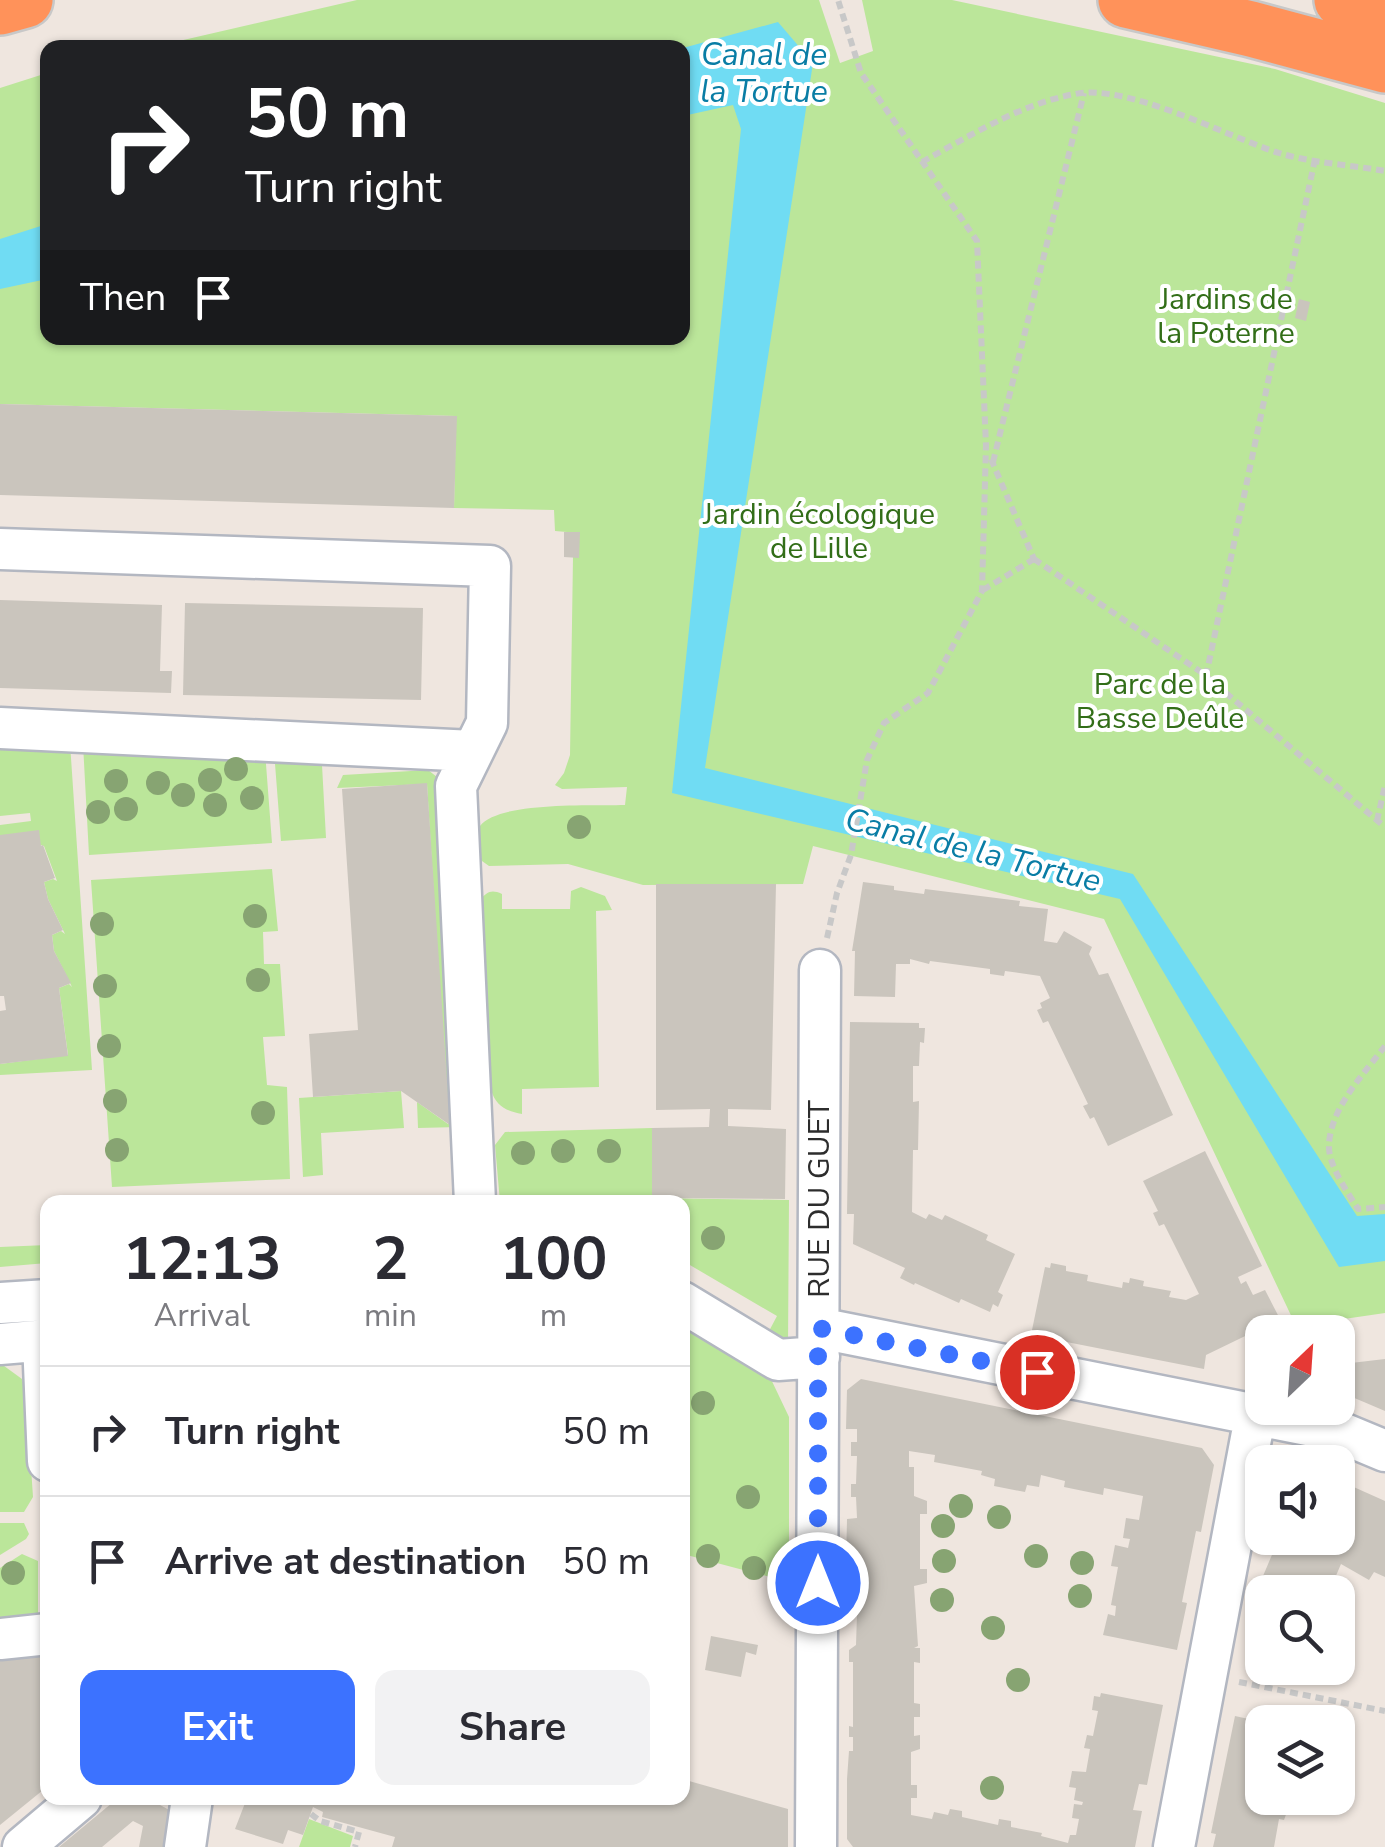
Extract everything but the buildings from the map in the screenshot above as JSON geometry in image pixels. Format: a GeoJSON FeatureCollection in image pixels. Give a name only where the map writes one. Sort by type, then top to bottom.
{"type":"FeatureCollection","features":[{"type":"Feature","properties":{"kind":"highway"},"geometry":{"type":"LineString","coordinates":[[0,7],[25,0]]}},
{"type":"Feature","properties":{"kind":"highway"},"geometry":{"type":"LineString","coordinates":[[1126,0],[1266,32],[1385,66]]}},
{"type":"Feature","properties":{"kind":"highway"},"geometry":{"type":"LineString","coordinates":[[1342,0],[1385,12]]}},
{"type":"Feature","properties":{"kind":"street"},"geometry":{"type":"LineString","coordinates":[[0,549],[490,566],[487,723],[456,786],[475,1195]]}},
{"type":"Feature","properties":{"kind":"street"},"geometry":{"type":"LineString","coordinates":[[0,728],[474,751]]}},
{"type":"Feature","properties":{"kind":"street","name":"RUE DU GUET"},"geometry":{"type":"LineString","coordinates":[[816,1847],[820,970]]}},
{"type":"Feature","properties":{"kind":"street"},"geometry":{"type":"LineString","coordinates":[[0,1303],[40,1300]]}},
{"type":"Feature","properties":{"kind":"street"},"geometry":{"type":"LineString","coordinates":[[690,1307],[778,1360],[819,1342],[1245,1414]]}},
{"type":"Feature","properties":{"kind":"street"},"geometry":{"type":"LineString","coordinates":[[0,1344],[40,1341]]}},
{"type":"Feature","properties":{"kind":"street"},"geometry":{"type":"LineString","coordinates":[[1174,1847],[1253,1425]]}},
{"type":"Feature","properties":{"kind":"street"},"geometry":{"type":"LineString","coordinates":[[1304,1425],[1337,1431],[1385,1451]]}},
{"type":"Feature","properties":{"kind":"street"},"geometry":{"type":"LineString","coordinates":[[0,1639],[40,1635]]}},
{"type":"Feature","properties":{"kind":"street"},"geometry":{"type":"LineString","coordinates":[[22,1847],[73,1805]]}},
{"type":"Feature","properties":{"kind":"street"},"geometry":{"type":"LineString","coordinates":[[185,1847],[191,1805]]}},
{"type":"Feature","properties":{"kind":"path"},"geometry":{"type":"LineString","coordinates":[[820,970],[837,892],[850,856],[867,760],[884,723],[928,693],[982,591],[986,445],[977,240],[861,73],[838,0]]}},
{"type":"Feature","properties":{"kind":"path"},"geometry":{"type":"LineString","coordinates":[[922,162],[994,122],[1084,93],[1124,98],[1197,120],[1282,154],[1385,171]]}},
{"type":"Feature","properties":{"kind":"path"},"geometry":{"type":"LineString","coordinates":[[993,462],[1084,93]]}},
{"type":"Feature","properties":{"kind":"path"},"geometry":{"type":"LineString","coordinates":[[1206,676],[1315,159]]}},
{"type":"Feature","properties":{"kind":"path"},"geometry":{"type":"LineString","coordinates":[[986,445],[1034,559],[1206,676],[1385,827]]}},
{"type":"Feature","properties":{"kind":"path"},"geometry":{"type":"LineString","coordinates":[[982,591],[1034,559]]}},
{"type":"Feature","properties":{"kind":"path"},"geometry":{"type":"LineString","coordinates":[[1377,821],[1385,786]]}},
{"type":"Feature","properties":{"kind":"path"},"geometry":{"type":"LineString","coordinates":[[1385,1046],[1340,1108],[1328,1145],[1338,1175],[1358,1208],[1385,1207]]}},
{"type":"Feature","properties":{"kind":"path"},"geometry":{"type":"LineString","coordinates":[[1206,1676],[1385,1712]]}},
{"type":"Feature","properties":{"kind":"path"},"geometry":{"type":"LineString","coordinates":[[311,1814],[320,1821],[359,1832],[355,1847]]}},
{"type":"Feature","properties":{"kind":"green space"},"geometry":{"type":"Polygon","coordinates":[[[357,0],[819,0],[840,63],[873,51],[862,0],[952,0],[1275,69],[1385,103],[1385,1313],[1355,1317],[1291,1315],[1104,919],[813,846],[803,884],[643,885],[568,864],[489,866],[475,856],[476,833],[490,818],[548,806],[625,805],[627,787],[562,789],[555,785],[570,755],[573,557],[579,557],[579,533],[555,531],[554,510],[454,508],[456,416],[0,404],[0,88],[40,75],[40,345],[690,345],[690,40],[183,40],[357,0]]]}},
{"type":"Feature","properties":{"kind":"green space"},"geometry":{"type":"Polygon","coordinates":[[[0,741],[70,743],[92,1070],[0,1075],[0,1064],[68,1055],[59,988],[69,984],[72,987],[54,951],[52,935],[61,931],[65,934],[48,899],[44,882],[57,881],[44,846],[0,835],[0,825],[31,821],[30,813],[0,816],[0,741]]]}},
{"type":"Feature","properties":{"kind":"green space"},"geometry":{"type":"Polygon","coordinates":[[[83,744],[265,751],[272,843],[89,855],[83,744]]]}},
{"type":"Feature","properties":{"kind":"green space"},"geometry":{"type":"Polygon","coordinates":[[[274,751],[319,758],[326,838],[281,841],[274,751]]]}},
{"type":"Feature","properties":{"kind":"green space"},"geometry":{"type":"Polygon","coordinates":[[[428,770],[437,777],[459,1127],[418,1128],[417,1102],[448,1124],[427,784],[337,788],[343,775],[428,770]]]}},
{"type":"Feature","properties":{"kind":"green space"},"geometry":{"type":"Polygon","coordinates":[[[272,869],[278,931],[263,932],[264,964],[280,964],[285,1036],[263,1037],[267,1085],[287,1087],[290,1179],[112,1187],[91,880],[272,869]]]}},
{"type":"Feature","properties":{"kind":"green space"},"geometry":{"type":"Polygon","coordinates":[[[581,887],[605,896],[612,910],[596,911],[599,1087],[522,1089],[522,1114],[511,1111],[499,1104],[491,1090],[480,900],[495,892],[502,894],[502,909],[570,909],[571,891],[581,887]]]}},
{"type":"Feature","properties":{"kind":"green space"},"geometry":{"type":"Polygon","coordinates":[[[401,1091],[404,1128],[321,1133],[323,1175],[303,1177],[299,1098],[401,1091]]]}},
{"type":"Feature","properties":{"kind":"green space"},"geometry":{"type":"Polygon","coordinates":[[[652,1128],[652,1195],[499,1195],[495,1145],[505,1132],[652,1128]]]}},
{"type":"Feature","properties":{"kind":"green space"},"geometry":{"type":"Polygon","coordinates":[[[690,1199],[789,1200],[788,1345],[768,1333],[777,1316],[690,1265],[690,1199]]]}},
{"type":"Feature","properties":{"kind":"green space"},"geometry":{"type":"Polygon","coordinates":[[[40,1245],[40,1264],[0,1267],[0,1247],[40,1245]]]}},
{"type":"Feature","properties":{"kind":"green space"},"geometry":{"type":"Polygon","coordinates":[[[690,1328],[769,1375],[789,1417],[789,1582],[690,1556],[690,1328]]]}},
{"type":"Feature","properties":{"kind":"green space"},"geometry":{"type":"Polygon","coordinates":[[[0,1363],[22,1379],[26,1392],[33,1497],[24,1512],[0,1512],[0,1363]]]}},
{"type":"Feature","properties":{"kind":"green space"},"geometry":{"type":"Polygon","coordinates":[[[0,1523],[24,1523],[29,1534],[0,1555],[0,1523]]]}},
{"type":"Feature","properties":{"kind":"green space"},"geometry":{"type":"Polygon","coordinates":[[[22,1554],[38,1561],[38,1614],[34,1620],[0,1623],[0,1568],[22,1554]]]}},
{"type":"Feature","properties":{"kind":"green space"},"geometry":{"type":"Polygon","coordinates":[[[309,1819],[353,1836],[350,1847],[299,1847],[309,1819]]]}},
{"type":"Feature","properties":{"kind":"water","name":"Canal de la Tortue"},"geometry":{"type":"Polygon","coordinates":[[[778,22],[813,63],[705,768],[1133,874],[1357,1216],[1385,1214],[1385,1261],[1339,1267],[1120,899],[672,793],[741,129],[733,105],[690,114],[690,46],[778,22]]]}},
{"type":"Feature","properties":{"kind":"water"},"geometry":{"type":"Polygon","coordinates":[[[40,226],[40,280],[0,289],[0,239],[40,226]]]}},
{"type":"Feature","properties":{"kind":"route"},"geometry":{"type":"LineString","coordinates":[[818,1583],[818,1328],[1037,1372]]}},
{"type":"Feature","properties":{"kind":"park label","name":"Jardins de la Poterne"},"geometry":{"type":"Point","coordinates":[1226,316]}},
{"type":"Feature","properties":{"kind":"park label","name":"Jardin écologique de Lille"},"geometry":{"type":"Point","coordinates":[819,531]}},
{"type":"Feature","properties":{"kind":"park label","name":"Parc de la Basse Deûle"},"geometry":{"type":"Point","coordinates":[1160,701]}}]}
